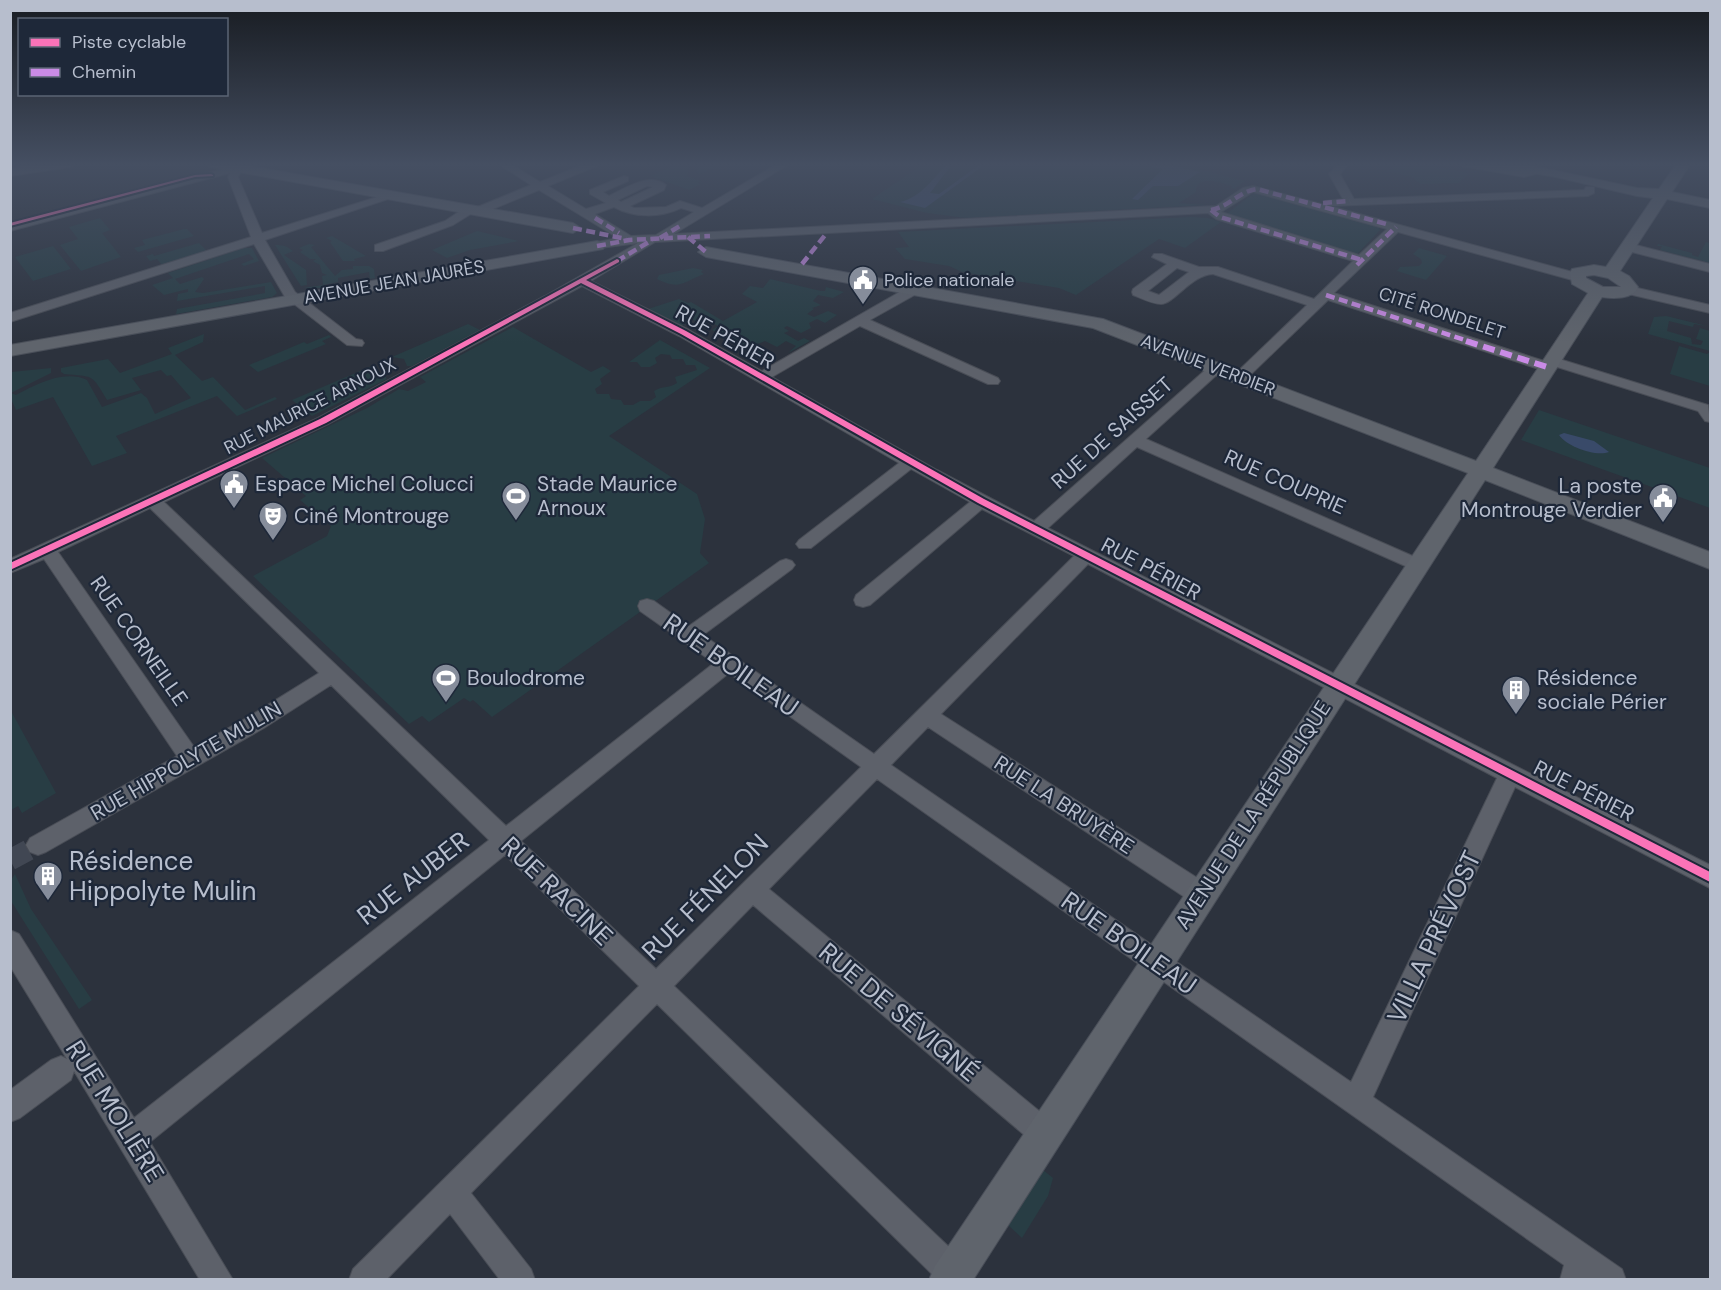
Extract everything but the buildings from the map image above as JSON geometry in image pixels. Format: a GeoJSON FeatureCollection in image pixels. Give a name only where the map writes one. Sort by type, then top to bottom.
{"type":"FeatureCollection","features":[{"type":"Feature","properties":{"kind":"main road"},"geometry":{"type":"LineString","coordinates":[[547,223],[573,228]]}},
{"type":"Feature","properties":{"kind":"main road"},"geometry":{"type":"LineString","coordinates":[[1610,273],[1643,223]]}},
{"type":"Feature","properties":{"kind":"main road","name":"AVENUE VERDIER"},"geometry":{"type":"LineString","coordinates":[[708,244],[915,289],[1097,323],[1479,469],[1710,561]]}},
{"type":"Feature","properties":{"kind":"main road","name":"AVENUE JEAN JAURÈS"},"geometry":{"type":"LineString","coordinates":[[10,351],[597,246]]}},
{"type":"Feature","properties":{"kind":"main road"},"geometry":{"type":"LineString","coordinates":[[1589,270],[1610,273],[1624,280],[1630,287],[1629,290],[1613,293],[1598,291],[1581,283],[1576,277],[1578,273],[1589,270]]}},
{"type":"Feature","properties":{"kind":"main road","name":"AVENUE DE LA RÉPUBLIQUE"},"geometry":{"type":"LineString","coordinates":[[955,1277],[1201,894],[1598,291]]}},
{"type":"Feature","properties":{"kind":"street"},"geometry":{"type":"LineString","coordinates":[[10,228],[28,223]]}},
{"type":"Feature","properties":{"kind":"street"},"geometry":{"type":"LineString","coordinates":[[253,223],[295,299],[352,342],[357,343]]}},
{"type":"Feature","properties":{"kind":"street"},"geometry":{"type":"LineString","coordinates":[[10,318],[305,223]]}},
{"type":"Feature","properties":{"kind":"street"},"geometry":{"type":"LineString","coordinates":[[379,248],[450,223]]}},
{"type":"Feature","properties":{"kind":"street"},"geometry":{"type":"LineString","coordinates":[[603,223],[629,240]]}},
{"type":"Feature","properties":{"kind":"street","name":"RUE MAURICE ARNOUX"},"geometry":{"type":"LineString","coordinates":[[10,567],[333,416],[683,223]]}},
{"type":"Feature","properties":{"kind":"street"},"geometry":{"type":"LineString","coordinates":[[708,244],[1016,223]]}},
{"type":"Feature","properties":{"kind":"street"},"geometry":{"type":"LineString","coordinates":[[1240,223],[1362,260]]}},
{"type":"Feature","properties":{"kind":"street"},"geometry":{"type":"LineString","coordinates":[[1382,223],[1576,277]]}},
{"type":"Feature","properties":{"kind":"street"},"geometry":{"type":"LineString","coordinates":[[1240,377],[1396,227]]}},
{"type":"Feature","properties":{"kind":"street"},"geometry":{"type":"LineString","coordinates":[[573,228],[629,240]]}},
{"type":"Feature","properties":{"kind":"street","name":"AVENUE VERDIER"},"geometry":{"type":"LineString","coordinates":[[688,237],[708,244]]}},
{"type":"Feature","properties":{"kind":"street","name":"AVENUE JEAN JAURÈS"},"geometry":{"type":"LineString","coordinates":[[597,246],[629,240],[688,237]]}},
{"type":"Feature","properties":{"kind":"street"},"geometry":{"type":"LineString","coordinates":[[1628,247],[1710,267]]}},
{"type":"Feature","properties":{"kind":"street","name":"CITÉ RONDELET"},"geometry":{"type":"LineString","coordinates":[[1158,257],[1198,271],[1214,270],[1321,299],[1703,408],[1710,418]]}},
{"type":"Feature","properties":{"kind":"street"},"geometry":{"type":"LineString","coordinates":[[1176,263],[1138,292],[1161,300],[1198,271]]}},
{"type":"Feature","properties":{"kind":"street","name":"RUE PÉRIER"},"geometry":{"type":"LineString","coordinates":[[582,281],[762,377],[909,464],[1710,877]]}},
{"type":"Feature","properties":{"kind":"street"},"geometry":{"type":"LineString","coordinates":[[762,377],[915,289]]}},
{"type":"Feature","properties":{"kind":"street"},"geometry":{"type":"LineString","coordinates":[[1629,290],[1710,309]]}},
{"type":"Feature","properties":{"kind":"street"},"geometry":{"type":"LineString","coordinates":[[861,321],[993,381]]}},
{"type":"Feature","properties":{"kind":"street","name":"RUE DE SAISSET"},"geometry":{"type":"LineString","coordinates":[[1036,529],[1216,368]]}},
{"type":"Feature","properties":{"kind":"street","name":"RUE COUPRIE"},"geometry":{"type":"LineString","coordinates":[[1134,440],[1418,565]]}},
{"type":"Feature","properties":{"kind":"street"},"geometry":{"type":"LineString","coordinates":[[805,544],[909,464]]}},
{"type":"Feature","properties":{"kind":"street","name":"RUE RACINE"},"geometry":{"type":"LineString","coordinates":[[153,501],[955,1277]]}},
{"type":"Feature","properties":{"kind":"street"},"geometry":{"type":"LineString","coordinates":[[863,600],[981,501]]}},
{"type":"Feature","properties":{"kind":"street","name":"RUE CORNEILLE"},"geometry":{"type":"LineString","coordinates":[[47,550],[191,759]]}},
{"type":"Feature","properties":{"kind":"street","name":"RUE FÉNELON"},"geometry":{"type":"LineString","coordinates":[[364,1280],[1086,555]]}},
{"type":"Feature","properties":{"kind":"street"},"geometry":{"type":"LineString","coordinates":[[689,636],[786,565]]}},
{"type":"Feature","properties":{"kind":"street","name":"RUE BOILEAU"},"geometry":{"type":"LineString","coordinates":[[647,606],[1357,1101],[1578,1269],[1611,1280]]}},
{"type":"Feature","properties":{"kind":"street","name":"RUE AUBER"},"geometry":{"type":"LineString","coordinates":[[132,1138],[728,663]]}},
{"type":"Feature","properties":{"kind":"street","name":"RUE HIPPOLYTE MULIN"},"geometry":{"type":"LineString","coordinates":[[38,845],[257,722],[333,674]]}},
{"type":"Feature","properties":{"kind":"street","name":"RUE LA BRUYÈRE"},"geometry":{"type":"LineString","coordinates":[[927,716],[1201,894]]}},
{"type":"Feature","properties":{"kind":"street","name":"VILLA PRÉVOST"},"geometry":{"type":"LineString","coordinates":[[1357,1101],[1510,774]]}},
{"type":"Feature","properties":{"kind":"street","name":"RUE DE SÉVIGNÉ"},"geometry":{"type":"LineString","coordinates":[[753,890],[1045,1134]]}},
{"type":"Feature","properties":{"kind":"street","name":"RUE MOLIÈRE"},"geometry":{"type":"LineString","coordinates":[[10,942],[218,1280]]}},
{"type":"Feature","properties":{"kind":"street"},"geometry":{"type":"LineString","coordinates":[[10,1108],[61,1070]]}},
{"type":"Feature","properties":{"kind":"street"},"geometry":{"type":"LineString","coordinates":[[452,1191],[520,1280]]}},
{"type":"Feature","properties":{"kind":"shaded area"},"geometry":{"type":"Polygon","coordinates":[[[82,223],[104,223],[110,230],[102,233],[121,257],[81,271],[60,245],[78,239],[69,227],[82,223]]]}},
{"type":"Feature","properties":{"kind":"shaded area"},"geometry":{"type":"Polygon","coordinates":[[[1070,223],[1219,223],[1185,248],[1159,239],[1076,295],[1059,288],[962,272],[949,266],[905,259],[895,248],[909,247],[898,232],[1070,223]]]}},
{"type":"Feature","properties":{"kind":"shaded area"},"geometry":{"type":"Polygon","coordinates":[[[1252,223],[1365,223],[1379,227],[1380,230],[1358,253],[1350,253],[1252,223]]]}},
{"type":"Feature","properties":{"kind":"shaded area"},"geometry":{"type":"Polygon","coordinates":[[[184,229],[194,236],[138,252],[134,248],[145,245],[142,240],[184,229]]]}},
{"type":"Feature","properties":{"kind":"shaded area"},"geometry":{"type":"Polygon","coordinates":[[[477,231],[519,241],[470,250],[447,258],[432,250],[477,231]]]}},
{"type":"Feature","properties":{"kind":"shaded area"},"geometry":{"type":"Polygon","coordinates":[[[332,236],[366,256],[354,259],[355,261],[343,261],[330,242],[332,241],[326,238],[332,236]]]}},
{"type":"Feature","properties":{"kind":"shaded area"},"geometry":{"type":"Polygon","coordinates":[[[1706,242],[1710,243],[1710,263],[1660,250],[1662,246],[1657,246],[1658,244],[1692,253],[1698,257],[1706,242]]]}},
{"type":"Feature","properties":{"kind":"shaded area"},"geometry":{"type":"Polygon","coordinates":[[[199,243],[207,251],[162,265],[157,259],[150,261],[146,256],[153,254],[154,256],[199,243]]]}},
{"type":"Feature","properties":{"kind":"shaded area"},"geometry":{"type":"Polygon","coordinates":[[[309,244],[315,245],[311,247],[335,276],[342,270],[353,269],[353,266],[369,266],[374,269],[375,278],[370,279],[369,272],[338,278],[338,282],[323,285],[322,276],[327,275],[322,273],[320,265],[313,261],[316,259],[310,259],[300,252],[303,250],[299,248],[309,244]]]}},
{"type":"Feature","properties":{"kind":"shaded area"},"geometry":{"type":"Polygon","coordinates":[[[275,245],[288,247],[293,251],[284,255],[306,270],[307,285],[301,286],[275,245]]]}},
{"type":"Feature","properties":{"kind":"shaded area"},"geometry":{"type":"Polygon","coordinates":[[[53,246],[71,269],[33,281],[15,257],[53,246]]]}},
{"type":"Feature","properties":{"kind":"shaded area"},"geometry":{"type":"Polygon","coordinates":[[[244,248],[252,248],[259,261],[244,266],[241,264],[254,259],[249,254],[175,279],[180,284],[202,277],[204,279],[195,292],[203,293],[271,282],[277,293],[272,297],[176,314],[177,309],[265,293],[265,286],[177,301],[178,294],[188,292],[188,289],[164,295],[152,285],[173,278],[168,273],[244,248]]]}},
{"type":"Feature","properties":{"kind":"shaded area"},"geometry":{"type":"Polygon","coordinates":[[[1419,248],[1447,256],[1426,280],[1397,271],[1400,267],[1419,266],[1422,263],[1421,259],[1413,254],[1419,248]]]}},
{"type":"Feature","properties":{"kind":"shaded area"},"geometry":{"type":"Polygon","coordinates":[[[693,268],[703,270],[701,272],[704,274],[676,285],[657,279],[659,275],[693,268]]]}},
{"type":"Feature","properties":{"kind":"shaded area"},"geometry":{"type":"Polygon","coordinates":[[[770,279],[821,291],[825,291],[826,287],[844,292],[833,298],[818,295],[813,301],[821,305],[812,308],[814,309],[807,314],[814,317],[828,311],[837,315],[825,323],[817,319],[809,323],[811,328],[801,333],[787,326],[784,328],[789,331],[784,333],[798,341],[804,338],[810,341],[788,353],[796,346],[786,341],[777,347],[765,341],[752,346],[777,358],[772,361],[712,330],[718,326],[709,321],[702,325],[690,318],[687,320],[690,322],[681,326],[648,309],[679,299],[691,302],[723,321],[757,302],[742,294],[750,286],[763,288],[770,279]]]}},
{"type":"Feature","properties":{"kind":"shaded area"},"geometry":{"type":"Polygon","coordinates":[[[323,285],[323,288],[303,288],[323,285]]]}},
{"type":"Feature","properties":{"kind":"shaded area"},"geometry":{"type":"Polygon","coordinates":[[[1666,316],[1707,326],[1694,324],[1693,327],[1669,321],[1667,331],[1691,338],[1692,344],[1701,345],[1703,341],[1696,339],[1700,328],[1710,331],[1710,351],[1648,334],[1654,317],[1666,316]]]}},
{"type":"Feature","properties":{"kind":"shaded area"},"geometry":{"type":"Polygon","coordinates":[[[468,324],[480,330],[412,366],[407,366],[404,359],[392,357],[468,324]]]}},
{"type":"Feature","properties":{"kind":"shaded area","name":"Stade Maurice Arnoux"},"geometry":{"type":"Polygon","coordinates":[[[513,327],[591,372],[603,366],[611,371],[600,379],[602,384],[595,389],[597,394],[609,394],[611,399],[621,400],[624,405],[650,401],[656,397],[654,391],[677,383],[675,377],[697,370],[695,365],[686,365],[683,359],[672,359],[670,355],[661,354],[655,358],[657,363],[650,367],[641,367],[637,362],[629,362],[660,340],[710,368],[609,436],[697,494],[705,519],[700,553],[709,563],[492,717],[473,700],[470,702],[464,698],[429,722],[422,716],[409,724],[253,576],[327,536],[331,526],[300,500],[306,496],[262,458],[367,408],[399,389],[408,391],[426,382],[420,377],[513,327]]]}},
{"type":"Feature","properties":{"kind":"shaded area"},"geometry":{"type":"Polygon","coordinates":[[[204,334],[203,342],[175,355],[202,381],[213,377],[245,410],[275,397],[277,399],[237,416],[217,396],[116,436],[127,453],[92,466],[53,397],[16,410],[11,393],[16,395],[59,377],[78,377],[87,380],[102,407],[141,393],[147,398],[155,414],[191,398],[171,375],[167,376],[161,370],[132,378],[141,390],[107,400],[91,378],[64,374],[61,368],[108,359],[120,373],[172,354],[168,348],[204,334]]]}},
{"type":"Feature","properties":{"kind":"shaded area"},"geometry":{"type":"Polygon","coordinates":[[[329,335],[331,337],[322,341],[326,344],[258,372],[249,365],[304,342],[307,344],[329,335]]]}},
{"type":"Feature","properties":{"kind":"shaded area"},"geometry":{"type":"Polygon","coordinates":[[[1679,346],[1707,354],[1710,352],[1710,386],[1670,374],[1679,346]]]}},
{"type":"Feature","properties":{"kind":"shaded area"},"geometry":{"type":"Polygon","coordinates":[[[372,366],[373,373],[385,376],[387,379],[312,416],[292,400],[372,366]]]}},
{"type":"Feature","properties":{"kind":"shaded area"},"geometry":{"type":"Polygon","coordinates":[[[51,368],[51,373],[11,393],[11,372],[51,368]]]}},
{"type":"Feature","properties":{"kind":"shaded area"},"geometry":{"type":"Polygon","coordinates":[[[1539,410],[1710,468],[1710,508],[1521,440],[1539,410]]]}},
{"type":"Feature","properties":{"kind":"shaded area"},"geometry":{"type":"Polygon","coordinates":[[[11,711],[56,793],[22,813],[18,806],[11,810],[11,711]]]}},
{"type":"Feature","properties":{"kind":"shaded area"},"geometry":{"type":"Polygon","coordinates":[[[15,874],[31,909],[92,1000],[79,1009],[11,901],[11,880],[15,874]]]}},
{"type":"Feature","properties":{"kind":"shaded area"},"geometry":{"type":"Polygon","coordinates":[[[1043,1170],[1053,1178],[1048,1196],[1022,1238],[1008,1225],[1043,1170]]]}},
{"type":"Feature","properties":{"kind":"water"},"geometry":{"type":"Polygon","coordinates":[[[1564,433],[1594,441],[1609,452],[1590,452],[1575,447],[1559,435],[1564,433]]]}},
{"type":"Feature","properties":{"kind":"tunnel"},"geometry":{"type":"LineString","coordinates":[[10,860],[38,845]]}},
{"type":"Feature","properties":{"kind":"marked path"},"geometry":{"type":"LineString","coordinates":[[603,223],[619,233]]}},
{"type":"Feature","properties":{"kind":"marked path"},"geometry":{"type":"LineString","coordinates":[[1240,223],[1362,260]]}},
{"type":"Feature","properties":{"kind":"marked path"},"geometry":{"type":"LineString","coordinates":[[1383,223],[1390,225]]}},
{"type":"Feature","properties":{"kind":"marked path"},"geometry":{"type":"LineString","coordinates":[[660,238],[683,224]]}},
{"type":"Feature","properties":{"kind":"marked path"},"geometry":{"type":"LineString","coordinates":[[1357,265],[1396,227]]}},
{"type":"Feature","properties":{"kind":"marked path"},"geometry":{"type":"LineString","coordinates":[[573,228],[626,239]]}},
{"type":"Feature","properties":{"kind":"marked path"},"geometry":{"type":"LineString","coordinates":[[802,264],[826,234]]}},
{"type":"Feature","properties":{"kind":"marked path"},"geometry":{"type":"LineString","coordinates":[[597,246],[629,240],[710,236]]}},
{"type":"Feature","properties":{"kind":"marked path"},"geometry":{"type":"LineString","coordinates":[[688,237],[706,252]]}},
{"type":"Feature","properties":{"kind":"marked path"},"geometry":{"type":"LineString","coordinates":[[617,261],[652,240]]}},
{"type":"Feature","properties":{"kind":"marked path"},"geometry":{"type":"LineString","coordinates":[[1326,295],[1547,367]]}},
{"type":"Feature","properties":{"kind":"cycle path"},"geometry":{"type":"LineString","coordinates":[[10,225],[17,223]]}},
{"type":"Feature","properties":{"kind":"cycle path"},"geometry":{"type":"LineString","coordinates":[[10,567],[323,421],[617,261]]}},
{"type":"Feature","properties":{"kind":"cycle path"},"geometry":{"type":"LineString","coordinates":[[582,281],[734,360],[981,501],[1710,877]]}},
{"type":"Feature","properties":{"kind":"place","name":"Police nationale"},"geometry":{"type":"Point","coordinates":[863,306]}},
{"type":"Feature","properties":{"kind":"place","name":"Espace Michel Colucci"},"geometry":{"type":"Point","coordinates":[234,510]}},
{"type":"Feature","properties":{"kind":"place","name":"Stade Maurice Arnoux"},"geometry":{"type":"Point","coordinates":[516,522]}},
{"type":"Feature","properties":{"kind":"place","name":"La poste Montrouge Verdier"},"geometry":{"type":"Point","coordinates":[1663,524]}},
{"type":"Feature","properties":{"kind":"place","name":"Ciné Montrouge"},"geometry":{"type":"Point","coordinates":[273,542]}},
{"type":"Feature","properties":{"kind":"place","name":"Boulodrome"},"geometry":{"type":"Point","coordinates":[446,704]}},
{"type":"Feature","properties":{"kind":"place","name":"Résidence sociale Périer"},"geometry":{"type":"Point","coordinates":[1516,716]}},
{"type":"Feature","properties":{"kind":"place","name":"Résidence Hippolyte Mulin"},"geometry":{"type":"Point","coordinates":[48,902]}}]}
